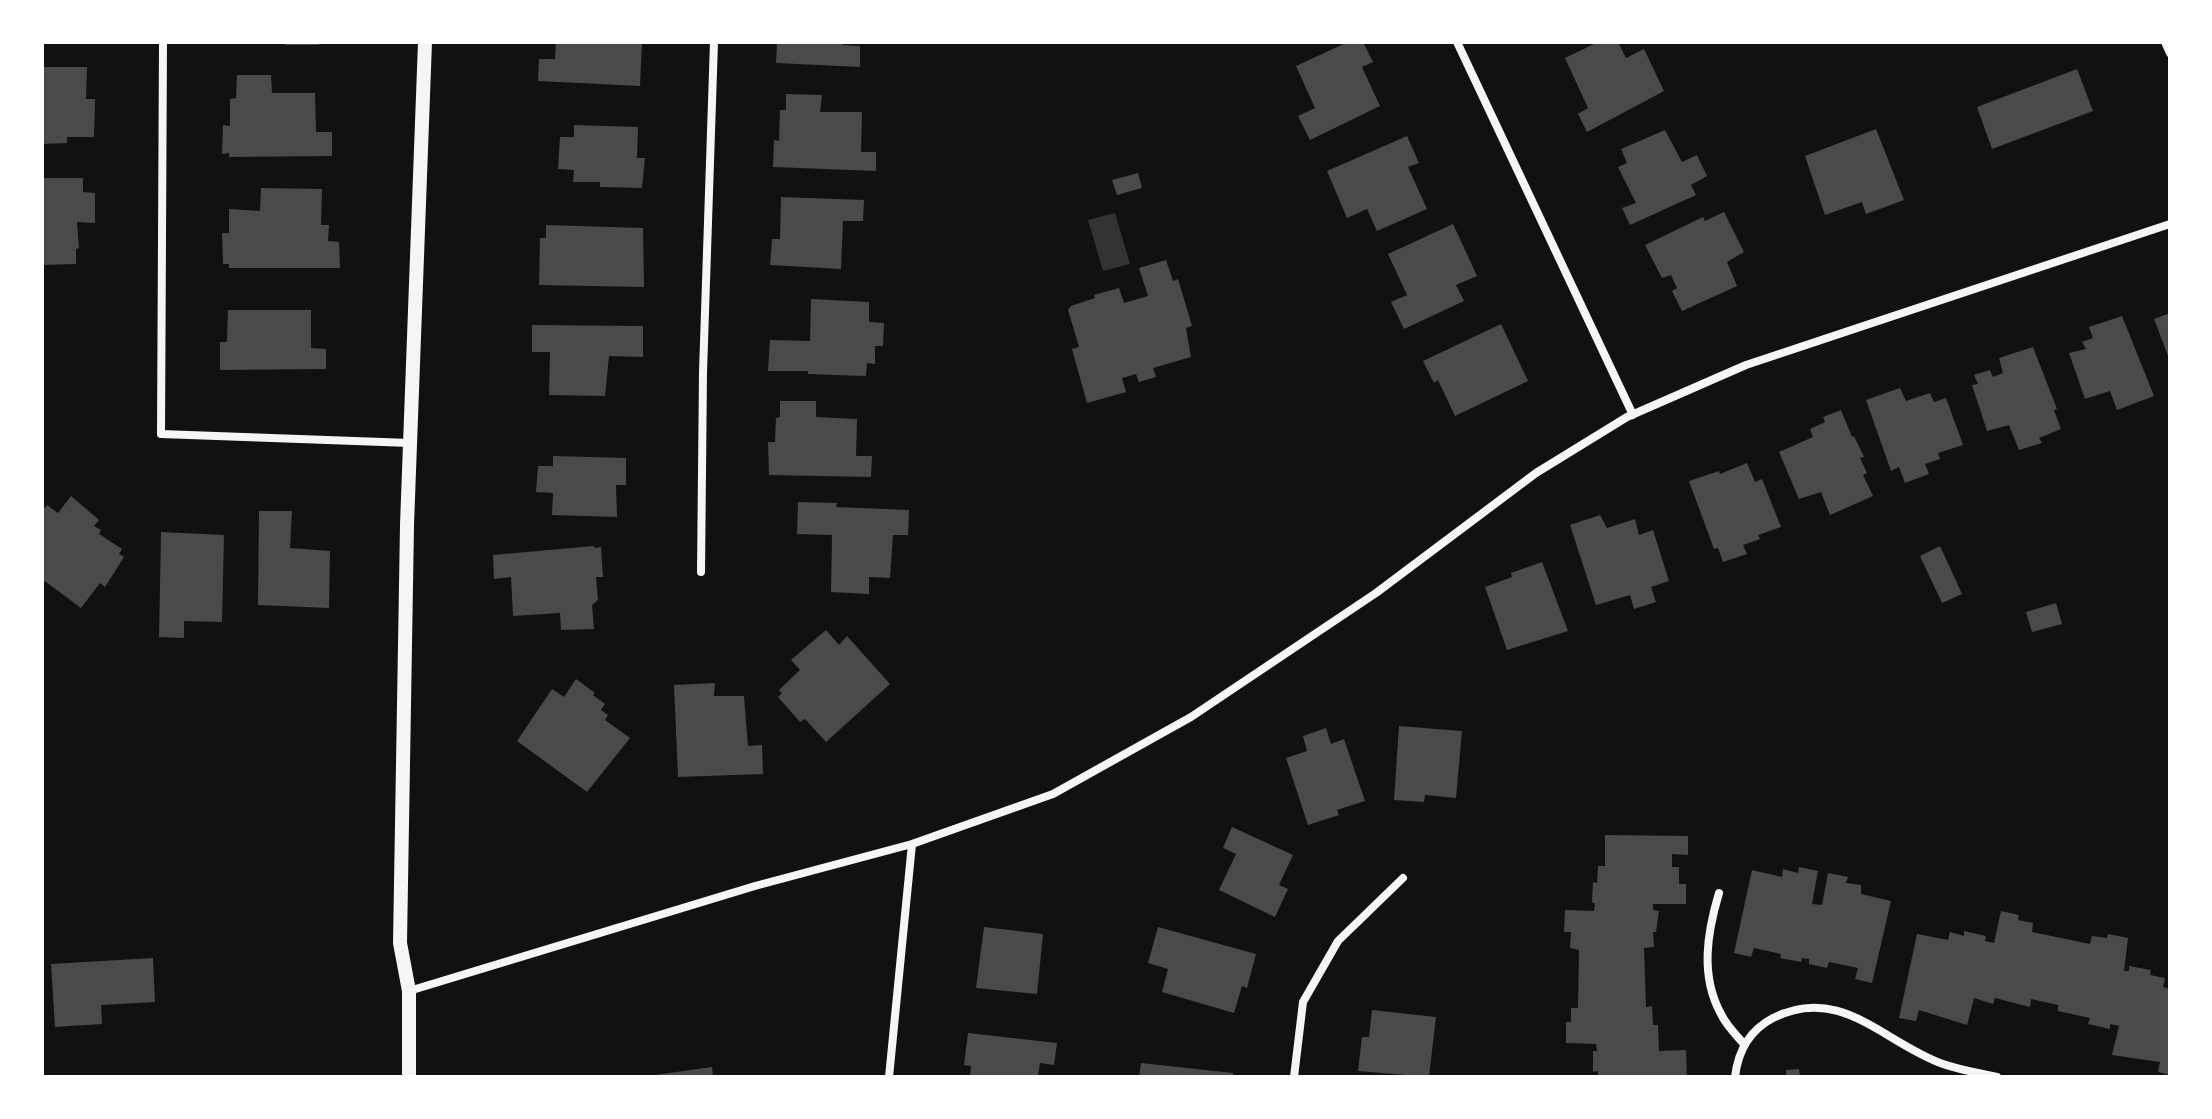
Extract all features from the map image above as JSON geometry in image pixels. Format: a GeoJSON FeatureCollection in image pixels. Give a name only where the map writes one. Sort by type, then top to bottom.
{"type":"FeatureCollection","features":[{"type":"Feature","properties":{"kind":"street"},"geometry":{"type":"LineString","coordinates":[[163,42],[161,434],[410,443]]}},
{"type":"Feature","properties":{"kind":"street"},"geometry":{"type":"LineString","coordinates":[[409,1077],[409,991],[400,943],[410,443],[425,42]]}},
{"type":"Feature","properties":{"kind":"street"},"geometry":{"type":"LineString","coordinates":[[701,572],[703,372],[714,42]]}},
{"type":"Feature","properties":{"kind":"street"},"geometry":{"type":"LineString","coordinates":[[1457,42],[1633,415]]}},
{"type":"Feature","properties":{"kind":"street"},"geometry":{"type":"LineString","coordinates":[[2165,42],[2170,53]]}},
{"type":"Feature","properties":{"kind":"street"},"geometry":{"type":"LineString","coordinates":[[409,991],[755,886],[912,844],[1053,794],[1191,717],[1376,593],[1536,473],[1633,415],[1746,365],[2170,224]]}},
{"type":"Feature","properties":{"kind":"street"},"geometry":{"type":"LineString","coordinates":[[889,1077],[912,844]]}},
{"type":"Feature","properties":{"kind":"street"},"geometry":{"type":"LineString","coordinates":[[1294,1077],[1303,1002],[1338,941],[1403,878]]}},
{"type":"Feature","properties":{"kind":"street"},"geometry":{"type":"LineString","coordinates":[[1719,893],[1707,942],[1712,992],[1721,1016],[1744,1044]]}},
{"type":"Feature","properties":{"kind":"street"},"geometry":{"type":"LineString","coordinates":[[1735,1077],[1744,1044],[1760,1025],[1807,1006],[1837,1009],[1942,1063],[1997,1077]]}},
{"type":"Feature","properties":{"kind":"shaded area"},"geometry":{"type":"Polygon","coordinates":[[[1115,213],[1130,264],[1103,271],[1088,220],[1115,213]]]}},
{"type":"Feature","properties":{"kind":"building"},"geometry":{"type":"Polygon","coordinates":[[[285,42],[319,42],[319,45],[285,45],[285,42]]]}},
{"type":"Feature","properties":{"kind":"building"},"geometry":{"type":"Polygon","coordinates":[[[556,42],[642,42],[640,86],[538,81],[539,59],[555,59],[556,42]]]}},
{"type":"Feature","properties":{"kind":"building"},"geometry":{"type":"Polygon","coordinates":[[[777,42],[843,42],[843,45],[860,46],[860,67],[776,63],[777,42]]]}},
{"type":"Feature","properties":{"kind":"building"},"geometry":{"type":"Polygon","coordinates":[[[1348,42],[1363,42],[1373,62],[1362,67],[1380,106],[1310,140],[1298,116],[1315,108],[1296,66],[1348,42]]]}},
{"type":"Feature","properties":{"kind":"building"},"geometry":{"type":"Polygon","coordinates":[[[1598,42],[1618,42],[1626,58],[1644,49],[1664,91],[1587,132],[1578,114],[1588,108],[1565,58],[1598,42]]]}},
{"type":"Feature","properties":{"kind":"building"},"geometry":{"type":"Polygon","coordinates":[[[42,67],[87,67],[86,99],[95,99],[94,137],[67,137],[67,143],[42,144],[42,67]]]}},
{"type":"Feature","properties":{"kind":"building"},"geometry":{"type":"Polygon","coordinates":[[[2077,69],[2093,111],[1992,149],[1977,107],[2077,69]]]}},
{"type":"Feature","properties":{"kind":"building"},"geometry":{"type":"Polygon","coordinates":[[[237,75],[271,75],[272,93],[315,93],[316,132],[332,132],[332,156],[229,157],[229,153],[222,154],[223,125],[230,126],[230,99],[236,98],[237,75]]]}},
{"type":"Feature","properties":{"kind":"building"},"geometry":{"type":"Polygon","coordinates":[[[786,94],[822,95],[820,112],[862,112],[861,152],[876,152],[876,171],[773,167],[774,140],[779,141],[780,110],[786,110],[786,94]]]}},
{"type":"Feature","properties":{"kind":"building"},"geometry":{"type":"Polygon","coordinates":[[[574,125],[638,127],[637,158],[645,158],[642,188],[600,187],[600,182],[573,182],[574,170],[558,169],[560,137],[574,137],[574,125]]]}},
{"type":"Feature","properties":{"kind":"building"},"geometry":{"type":"Polygon","coordinates":[[[1876,129],[1904,200],[1866,214],[1862,202],[1825,215],[1805,156],[1876,129]]]}},
{"type":"Feature","properties":{"kind":"building"},"geometry":{"type":"Polygon","coordinates":[[[1665,130],[1682,162],[1697,155],[1707,176],[1691,185],[1696,195],[1630,225],[1622,208],[1636,203],[1618,167],[1627,163],[1621,149],[1665,130]]]}},
{"type":"Feature","properties":{"kind":"building"},"geometry":{"type":"Polygon","coordinates":[[[1407,136],[1419,163],[1408,167],[1427,209],[1377,231],[1367,209],[1347,218],[1327,171],[1407,136]]]}},
{"type":"Feature","properties":{"kind":"building"},"geometry":{"type":"Polygon","coordinates":[[[1138,173],[1142,188],[1117,195],[1112,180],[1138,173]]]}},
{"type":"Feature","properties":{"kind":"building"},"geometry":{"type":"Polygon","coordinates":[[[42,178],[83,178],[83,192],[95,193],[95,223],[77,222],[79,248],[76,249],[76,264],[44,265],[42,178]]]}},
{"type":"Feature","properties":{"kind":"building"},"geometry":{"type":"Polygon","coordinates":[[[261,188],[322,189],[321,225],[329,225],[328,241],[339,242],[340,268],[229,268],[229,264],[223,264],[222,233],[229,233],[229,209],[260,211],[261,188]]]}},
{"type":"Feature","properties":{"kind":"building"},"geometry":{"type":"Polygon","coordinates":[[[781,197],[864,200],[863,221],[843,221],[841,269],[770,265],[772,239],[780,239],[781,197]]]}},
{"type":"Feature","properties":{"kind":"building"},"geometry":{"type":"Polygon","coordinates":[[[1724,212],[1744,252],[1727,262],[1737,286],[1682,311],[1672,291],[1677,288],[1671,275],[1662,278],[1645,245],[1703,217],[1705,221],[1724,212]]]}},
{"type":"Feature","properties":{"kind":"building"},"geometry":{"type":"Polygon","coordinates":[[[1453,224],[1477,276],[1456,285],[1464,301],[1404,329],[1391,302],[1407,295],[1388,254],[1453,224]]]}},
{"type":"Feature","properties":{"kind":"building"},"geometry":{"type":"Polygon","coordinates":[[[546,225],[643,228],[644,287],[539,285],[540,238],[546,238],[546,225]]]}},
{"type":"Feature","properties":{"kind":"building"},"geometry":{"type":"Polygon","coordinates":[[[1166,260],[1173,281],[1178,279],[1192,326],[1186,328],[1191,357],[1153,368],[1156,377],[1139,382],[1136,374],[1122,378],[1126,392],[1087,403],[1072,349],[1079,347],[1068,310],[1071,306],[1095,298],[1094,295],[1119,288],[1124,303],[1148,296],[1139,268],[1166,260]]]}},
{"type":"Feature","properties":{"kind":"building"},"geometry":{"type":"Polygon","coordinates":[[[811,299],[869,302],[869,322],[884,323],[883,346],[875,346],[875,364],[867,363],[866,376],[768,371],[770,340],[810,341],[811,299]]]}},
{"type":"Feature","properties":{"kind":"building"},"geometry":{"type":"Polygon","coordinates":[[[228,310],[311,310],[311,348],[326,349],[326,369],[220,370],[220,342],[227,342],[228,310]]]}},
{"type":"Feature","properties":{"kind":"building"},"geometry":{"type":"Polygon","coordinates":[[[2170,313],[2170,361],[2154,319],[2170,313]]]}},
{"type":"Feature","properties":{"kind":"building"},"geometry":{"type":"Polygon","coordinates":[[[2122,316],[2154,396],[2117,410],[2110,391],[2085,399],[2069,353],[2086,349],[2082,342],[2093,338],[2089,327],[2122,316]]]}},
{"type":"Feature","properties":{"kind":"building"},"geometry":{"type":"Polygon","coordinates":[[[1501,324],[1528,381],[1455,416],[1438,380],[1434,383],[1423,361],[1501,324]]]}},
{"type":"Feature","properties":{"kind":"building"},"geometry":{"type":"Polygon","coordinates":[[[532,325],[643,326],[643,357],[609,356],[605,396],[549,395],[550,352],[532,352],[532,325]]]}},
{"type":"Feature","properties":{"kind":"building"},"geometry":{"type":"Polygon","coordinates":[[[2033,347],[2057,409],[2054,410],[2061,429],[2039,438],[2042,443],[2019,450],[2009,425],[1987,431],[1972,385],[1978,384],[1974,375],[1990,370],[1993,377],[2003,373],[1999,358],[2033,347]]]}},
{"type":"Feature","properties":{"kind":"building"},"geometry":{"type":"Polygon","coordinates":[[[1900,388],[1906,401],[1930,393],[1934,402],[1946,398],[1963,445],[1938,453],[1940,459],[1925,464],[1929,474],[1905,483],[1899,467],[1891,471],[1866,400],[1900,388]]]}},
{"type":"Feature","properties":{"kind":"building"},"geometry":{"type":"Polygon","coordinates":[[[780,401],[816,401],[816,417],[857,419],[856,456],[872,456],[871,477],[769,475],[768,442],[775,442],[780,401]]]}},
{"type":"Feature","properties":{"kind":"building"},"geometry":{"type":"Polygon","coordinates":[[[1841,410],[1864,457],[1860,458],[1867,473],[1863,475],[1873,496],[1830,515],[1821,492],[1799,499],[1779,452],[1813,437],[1810,429],[1825,422],[1823,417],[1841,410]]]}},
{"type":"Feature","properties":{"kind":"building"},"geometry":{"type":"Polygon","coordinates":[[[553,456],[626,458],[626,485],[616,485],[617,517],[552,515],[553,493],[536,492],[538,466],[553,466],[553,456]]]}},
{"type":"Feature","properties":{"kind":"building"},"geometry":{"type":"Polygon","coordinates":[[[1747,463],[1755,482],[1762,479],[1781,527],[1758,535],[1760,539],[1743,545],[1747,554],[1723,562],[1718,548],[1714,549],[1689,481],[1719,471],[1720,474],[1747,463]]]}},
{"type":"Feature","properties":{"kind":"building"},"geometry":{"type":"Polygon","coordinates":[[[71,496],[99,520],[94,526],[101,530],[99,534],[122,549],[119,554],[124,557],[105,587],[100,583],[81,608],[42,579],[42,512],[47,505],[58,513],[71,496]]]}},
{"type":"Feature","properties":{"kind":"building"},"geometry":{"type":"Polygon","coordinates":[[[798,502],[909,510],[908,535],[893,535],[890,578],[869,577],[869,594],[831,592],[832,535],[797,534],[798,502]]]}},
{"type":"Feature","properties":{"kind":"building"},"geometry":{"type":"Polygon","coordinates":[[[259,511],[292,511],[290,548],[330,551],[329,608],[258,605],[259,511]]]}},
{"type":"Feature","properties":{"kind":"building"},"geometry":{"type":"Polygon","coordinates":[[[1600,515],[1607,528],[1635,519],[1639,535],[1653,530],[1669,581],[1651,587],[1656,602],[1634,609],[1630,595],[1596,605],[1570,525],[1600,515]]]}},
{"type":"Feature","properties":{"kind":"building"},"geometry":{"type":"Polygon","coordinates":[[[161,532],[224,535],[222,622],[184,621],[184,638],[159,637],[161,532]]]}},
{"type":"Feature","properties":{"kind":"building"},"geometry":{"type":"Polygon","coordinates":[[[1940,546],[1962,594],[1942,603],[1920,556],[1940,546]]]}},
{"type":"Feature","properties":{"kind":"building"},"geometry":{"type":"Polygon","coordinates":[[[601,547],[603,577],[596,577],[598,600],[592,605],[594,629],[561,630],[560,613],[513,616],[511,577],[494,579],[493,555],[601,547]]]}},
{"type":"Feature","properties":{"kind":"building"},"geometry":{"type":"Polygon","coordinates":[[[1542,562],[1568,631],[1507,650],[1485,587],[1542,562]]]}},
{"type":"Feature","properties":{"kind":"building"},"geometry":{"type":"Polygon","coordinates":[[[2056,603],[2062,624],[2032,632],[2026,612],[2056,603]]]}},
{"type":"Feature","properties":{"kind":"building"},"geometry":{"type":"Polygon","coordinates":[[[826,630],[839,645],[847,636],[890,684],[826,742],[805,719],[800,722],[778,697],[782,693],[779,690],[800,670],[791,660],[826,630]]]}},
{"type":"Feature","properties":{"kind":"building"},"geometry":{"type":"Polygon","coordinates":[[[576,679],[605,704],[601,710],[608,715],[605,720],[630,738],[587,792],[517,741],[552,689],[564,697],[576,679]]]}},
{"type":"Feature","properties":{"kind":"building"},"geometry":{"type":"Polygon","coordinates":[[[715,683],[714,696],[744,696],[748,746],[762,745],[763,774],[678,777],[674,685],[715,683]]]}},
{"type":"Feature","properties":{"kind":"building"},"geometry":{"type":"Polygon","coordinates":[[[1399,726],[1462,731],[1456,798],[1425,795],[1424,802],[1394,800],[1399,726]]]}},
{"type":"Feature","properties":{"kind":"building"},"geometry":{"type":"Polygon","coordinates":[[[1326,728],[1331,744],[1344,739],[1365,801],[1337,810],[1339,815],[1308,825],[1286,758],[1307,751],[1303,736],[1326,728]]]}},
{"type":"Feature","properties":{"kind":"building"},"geometry":{"type":"Polygon","coordinates":[[[1232,827],[1293,855],[1279,885],[1288,889],[1275,917],[1219,890],[1236,854],[1223,848],[1232,827]]]}},
{"type":"Feature","properties":{"kind":"building"},"geometry":{"type":"Polygon","coordinates":[[[1605,835],[1688,836],[1688,855],[1672,854],[1672,867],[1679,867],[1679,884],[1686,884],[1686,904],[1653,904],[1653,910],[1659,911],[1656,932],[1653,932],[1654,947],[1644,948],[1646,1007],[1652,1006],[1653,1025],[1658,1025],[1659,1051],[1686,1050],[1687,1077],[1598,1077],[1598,1071],[1593,1072],[1596,1044],[1566,1043],[1566,1022],[1571,1022],[1571,1008],[1578,1008],[1579,950],[1570,948],[1571,932],[1564,932],[1565,910],[1594,911],[1593,882],[1597,883],[1598,866],[1605,866],[1605,835]]]}},
{"type":"Feature","properties":{"kind":"building"},"geometry":{"type":"Polygon","coordinates":[[[1799,867],[1818,871],[1812,904],[1822,905],[1828,873],[1848,877],[1846,883],[1861,885],[1861,894],[1891,901],[1872,983],[1855,979],[1858,968],[1829,962],[1827,968],[1809,964],[1809,959],[1802,958],[1801,962],[1780,958],[1781,954],[1754,948],[1751,957],[1734,953],[1752,870],[1782,877],[1783,869],[1798,873],[1799,867]]]}},
{"type":"Feature","properties":{"kind":"building"},"geometry":{"type":"Polygon","coordinates":[[[2001,911],[2019,915],[2018,920],[2033,923],[2032,932],[2090,944],[2092,936],[2107,938],[2108,934],[2128,938],[2124,971],[2129,971],[2129,966],[2151,970],[2150,975],[2165,978],[2163,987],[2170,989],[2170,1075],[2158,1072],[2160,1062],[2112,1055],[2119,1026],[2110,1024],[2110,1029],[2088,1024],[2090,1018],[2058,1011],[2058,1005],[2031,999],[2030,1007],[1995,998],[1993,1004],[1974,998],[1967,1025],[1919,1010],[1916,1021],[1899,1018],[1917,934],[1948,940],[1950,932],[1964,936],[1964,931],[1986,936],[1985,941],[1994,943],[2001,911]]]}},
{"type":"Feature","properties":{"kind":"building"},"geometry":{"type":"Polygon","coordinates":[[[984,927],[1043,934],[1037,994],[976,988],[984,927]]]}},
{"type":"Feature","properties":{"kind":"building"},"geometry":{"type":"Polygon","coordinates":[[[1158,927],[1256,954],[1247,988],[1242,986],[1234,1013],[1162,992],[1168,969],[1148,963],[1158,927]]]}},
{"type":"Feature","properties":{"kind":"building"},"geometry":{"type":"Polygon","coordinates":[[[153,958],[155,1002],[101,1005],[102,1024],[55,1027],[51,964],[153,958]]]}},
{"type":"Feature","properties":{"kind":"building"},"geometry":{"type":"Polygon","coordinates":[[[1372,1010],[1436,1017],[1429,1077],[1358,1071],[1362,1037],[1369,1037],[1372,1010]]]}},
{"type":"Feature","properties":{"kind":"building"},"geometry":{"type":"Polygon","coordinates":[[[968,1033],[1057,1043],[1054,1065],[1040,1063],[1038,1077],[970,1077],[971,1066],[964,1065],[968,1033]]]}},
{"type":"Feature","properties":{"kind":"building"},"geometry":{"type":"Polygon","coordinates":[[[1141,1063],[1233,1073],[1233,1077],[1139,1077],[1141,1063]]]}},
{"type":"Feature","properties":{"kind":"building"},"geometry":{"type":"Polygon","coordinates":[[[712,1067],[713,1077],[655,1077],[655,1075],[712,1067]]]}},
{"type":"Feature","properties":{"kind":"building"},"geometry":{"type":"Polygon","coordinates":[[[1799,1069],[1800,1077],[1786,1077],[1786,1070],[1799,1069]]]}}]}
